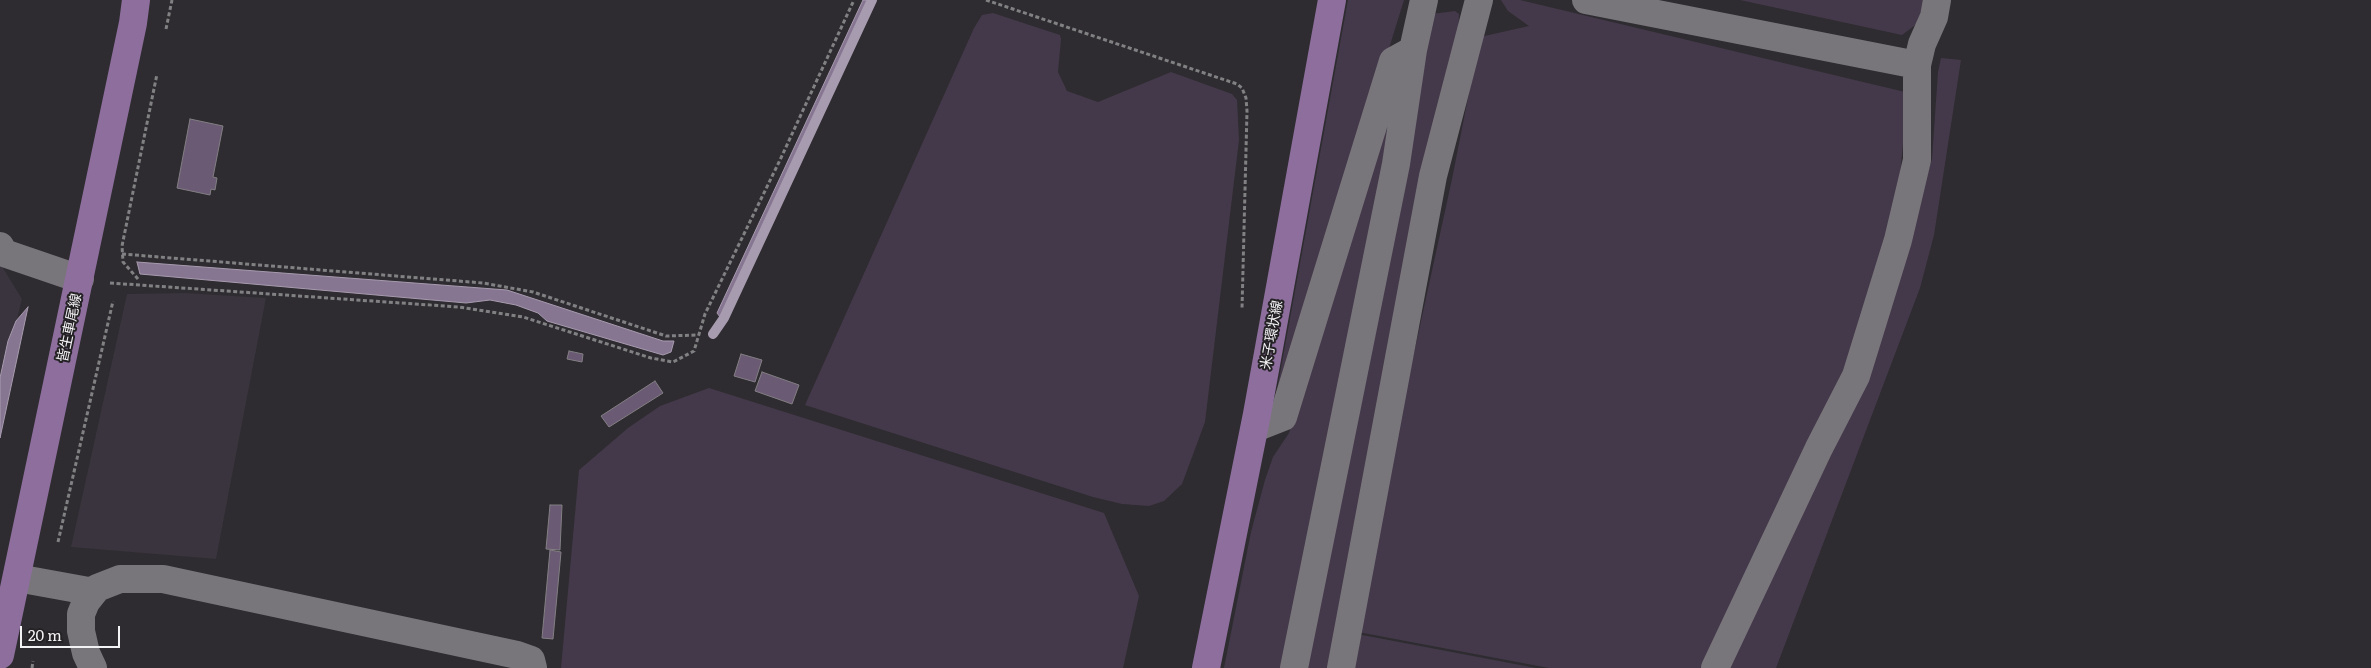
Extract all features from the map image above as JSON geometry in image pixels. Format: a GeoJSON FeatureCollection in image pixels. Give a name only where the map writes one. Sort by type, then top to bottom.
{"type":"FeatureCollection","features":[{"type":"Feature","properties":{"kind":"main road","name":"皆生車尾線"},"geometry":{"type":"LineString","coordinates":[[0,655],[80,279],[136,0]]}},
{"type":"Feature","properties":{"kind":"main road","name":"米子環状線"},"geometry":{"type":"LineString","coordinates":[[1206,668],[1254,428],[1332,0]]}},
{"type":"Feature","properties":{"kind":"lane"},"geometry":{"type":"LineString","coordinates":[[1294,668],[1396,164],[1413,50],[1424,0]]}},
{"type":"Feature","properties":{"kind":"lane"},"geometry":{"type":"LineString","coordinates":[[1342,668],[1433,176],[1479,0]]}},
{"type":"Feature","properties":{"kind":"lane"},"geometry":{"type":"LineString","coordinates":[[1586,0],[1917,65]]}},
{"type":"Feature","properties":{"kind":"lane"},"geometry":{"type":"LineString","coordinates":[[1715,668],[1819,448],[1856,376],[1898,240],[1917,160],[1917,65],[1922,44],[1934,17],[1937,0]]}},
{"type":"Feature","properties":{"kind":"lane"},"geometry":{"type":"LineString","coordinates":[[1254,428],[1282,417],[1393,61],[1413,50]]}},
{"type":"Feature","properties":{"kind":"lane"},"geometry":{"type":"LineString","coordinates":[[1,250],[80,279]]}},
{"type":"Feature","properties":{"kind":"lane"},"geometry":{"type":"LineString","coordinates":[[17,578],[94,592]]}},
{"type":"Feature","properties":{"kind":"lane"},"geometry":{"type":"LineString","coordinates":[[93,668],[86,653],[81,631],[81,614],[97,588],[120,579],[163,579],[517,655],[531,660],[534,668]]}},
{"type":"Feature","properties":{"kind":"path"},"geometry":{"type":"LineString","coordinates":[[164,38],[172,0]]}},
{"type":"Feature","properties":{"kind":"path"},"geometry":{"type":"LineString","coordinates":[[80,279],[138,286],[459,307],[523,317],[651,358],[673,362],[694,351],[705,314],[780,160],[854,0]]}},
{"type":"Feature","properties":{"kind":"path"},"geometry":{"type":"LineString","coordinates":[[986,0],[1237,84],[1242,88],[1246,98],[1247,110],[1242,317]]}},
{"type":"Feature","properties":{"kind":"path"},"geometry":{"type":"LineString","coordinates":[[138,279],[123,262],[122,246],[158,66]]}},
{"type":"Feature","properties":{"kind":"path"},"geometry":{"type":"LineString","coordinates":[[122,254],[483,283],[534,292],[666,336],[698,335]]}},
{"type":"Feature","properties":{"kind":"path"},"geometry":{"type":"LineString","coordinates":[[49,583],[113,301]]}},
{"type":"Feature","properties":{"kind":"path"},"geometry":{"type":"LineString","coordinates":[[32,668],[34,659]]}},
{"type":"Feature","properties":{"kind":"shaded area"},"geometry":{"type":"Polygon","coordinates":[[[863,0],[869,0],[720,317],[717,313],[863,0]]]}},
{"type":"Feature","properties":{"kind":"shaded area"},"geometry":{"type":"Polygon","coordinates":[[[1348,0],[1404,0],[1279,403],[1273,412],[1348,0]]]}},
{"type":"Feature","properties":{"kind":"shaded area"},"geometry":{"type":"Polygon","coordinates":[[[1501,0],[1520,0],[1905,92],[1907,102],[1897,206],[1838,394],[1705,668],[1549,668],[1358,632],[1378,518],[1452,179],[1480,37],[1529,26],[1508,11],[1501,0]]]}},
{"type":"Feature","properties":{"kind":"shaded area"},"geometry":{"type":"Polygon","coordinates":[[[1740,0],[1925,0],[1922,20],[1902,35],[1740,0]]]}},
{"type":"Feature","properties":{"kind":"shaded area"},"geometry":{"type":"Polygon","coordinates":[[[1455,11],[1459,14],[1458,38],[1335,668],[1302,668],[1432,14],[1455,11]]]}},
{"type":"Feature","properties":{"kind":"shaded area"},"geometry":{"type":"Polygon","coordinates":[[[993,13],[1060,35],[1058,72],[1067,91],[1098,102],[1171,72],[1232,94],[1237,100],[1239,140],[1205,422],[1182,484],[1164,501],[1149,506],[1122,504],[1093,497],[805,405],[974,28],[982,15],[993,13]]]}},
{"type":"Feature","properties":{"kind":"shaded area"},"geometry":{"type":"Polygon","coordinates":[[[1941,58],[1961,60],[1934,235],[1920,288],[1776,668],[1728,668],[1842,432],[1866,375],[1932,159],[1938,72],[1941,58]]]}},
{"type":"Feature","properties":{"kind":"shaded area"},"geometry":{"type":"Polygon","coordinates":[[[1399,84],[1285,668],[1224,668],[1251,532],[1265,480],[1273,457],[1289,433],[1399,84]]]}},
{"type":"Feature","properties":{"kind":"shaded area"},"geometry":{"type":"Polygon","coordinates":[[[137,262],[507,290],[663,341],[674,341],[671,352],[663,355],[547,321],[538,313],[516,305],[490,300],[466,303],[140,274],[137,262]]]}},
{"type":"Feature","properties":{"kind":"shaded area"},"geometry":{"type":"Polygon","coordinates":[[[0,263],[22,299],[0,387],[0,263]]]}},
{"type":"Feature","properties":{"kind":"shaded area"},"geometry":{"type":"Polygon","coordinates":[[[185,293],[266,298],[216,559],[71,547],[127,294],[185,293]]]}},
{"type":"Feature","properties":{"kind":"shaded area"},"geometry":{"type":"Polygon","coordinates":[[[28,307],[0,438],[0,378],[8,341],[16,321],[28,307]]]}},
{"type":"Feature","properties":{"kind":"shaded area"},"geometry":{"type":"Polygon","coordinates":[[[709,388],[1104,513],[1139,596],[1123,668],[561,668],[579,470],[628,428],[660,406],[709,388]]]}},
{"type":"Feature","properties":{"kind":"shaded area"},"geometry":{"type":"Polygon","coordinates":[[[1357,634],[1536,668],[1351,668],[1357,634]]]}},
{"type":"Feature","properties":{"kind":"building"},"geometry":{"type":"Polygon","coordinates":[[[190,119],[223,126],[213,177],[217,178],[215,190],[211,189],[210,195],[177,188],[190,119]]]}},
{"type":"Feature","properties":{"kind":"building"},"geometry":{"type":"Polygon","coordinates":[[[569,351],[583,354],[582,362],[567,359],[569,351]]]}},
{"type":"Feature","properties":{"kind":"building"},"geometry":{"type":"Polygon","coordinates":[[[741,354],[762,360],[755,382],[734,376],[741,354]]]}},
{"type":"Feature","properties":{"kind":"building"},"geometry":{"type":"Polygon","coordinates":[[[762,372],[799,385],[792,404],[755,391],[762,372]]]}},
{"type":"Feature","properties":{"kind":"building"},"geometry":{"type":"Polygon","coordinates":[[[655,381],[663,393],[609,427],[601,416],[655,381]]]}},
{"type":"Feature","properties":{"kind":"building"},"geometry":{"type":"Polygon","coordinates":[[[550,505],[562,505],[560,550],[546,549],[550,505]]]}},
{"type":"Feature","properties":{"kind":"building"},"geometry":{"type":"Polygon","coordinates":[[[550,550],[561,552],[553,639],[542,638],[550,550]]]}},
{"type":"Feature","properties":{"kind":"waterway"},"geometry":{"type":"LineString","coordinates":[[713,334],[724,318],[872,0]]}}]}
